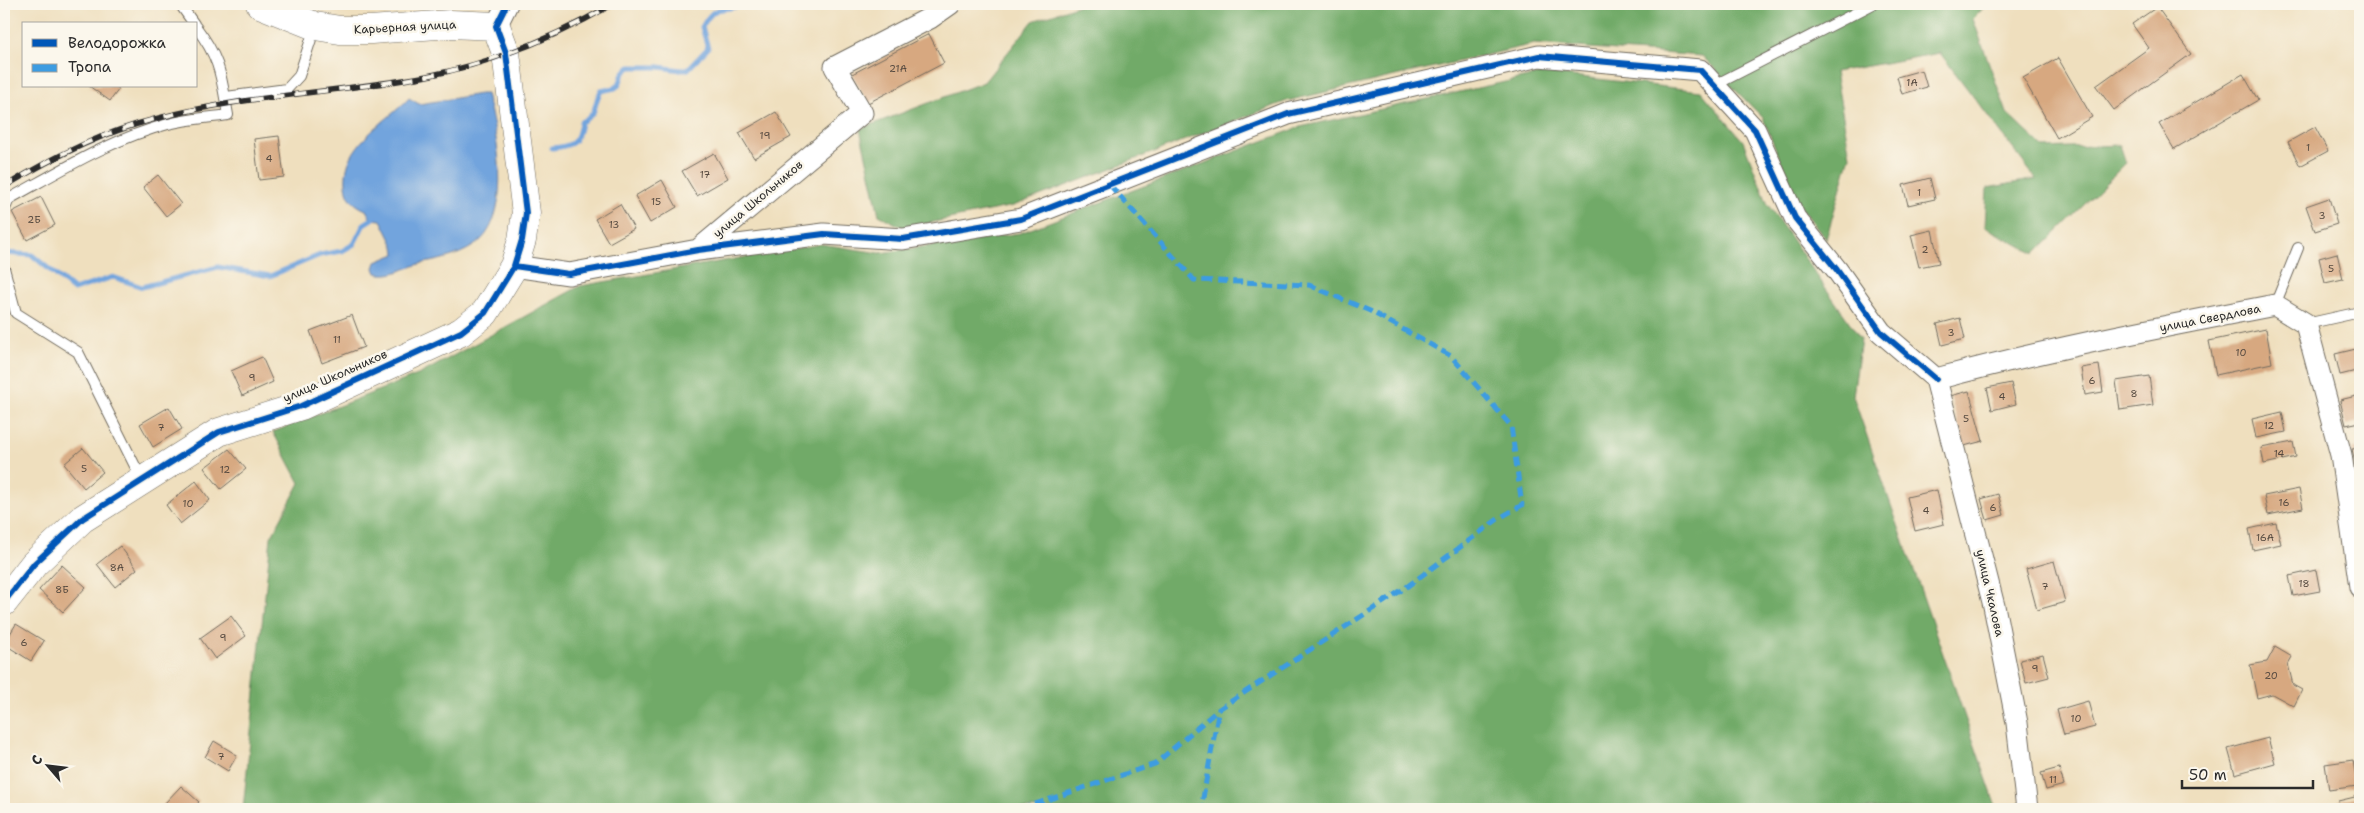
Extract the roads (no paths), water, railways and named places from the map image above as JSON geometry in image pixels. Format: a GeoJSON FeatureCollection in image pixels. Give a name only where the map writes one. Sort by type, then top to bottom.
{"type":"FeatureCollection","features":[{"type":"Feature","properties":{"kind":"street","name":"Карьерная улица"},"geometry":{"type":"LineString","coordinates":[[260,4],[316,26],[340,30],[371,30],[450,24],[502,15]]}},
{"type":"Feature","properties":{"kind":"street","name":"улица Школьников"},"geometry":{"type":"LineString","coordinates":[[4,602],[34,564],[82,519],[219,432],[300,406],[461,332],[485,313],[514,266],[569,274],[698,250],[862,113],[835,67],[930,18],[950,4]]}},
{"type":"Feature","properties":{"kind":"street"},"geometry":{"type":"LineString","coordinates":[[502,15],[526,213],[522,240],[514,266]]}},
{"type":"Feature","properties":{"kind":"street"},"geometry":{"type":"LineString","coordinates":[[698,250],[824,234],[903,239],[1022,219],[1288,114],[1539,56],[1700,70],[1755,130],[1795,218],[1881,332],[1936,379]]}},
{"type":"Feature","properties":{"kind":"street","name":"улица Свердлова"},"geometry":{"type":"LineString","coordinates":[[1936,379],[2136,331],[2275,306],[2306,324]]}},
{"type":"Feature","properties":{"kind":"street"},"geometry":{"type":"LineString","coordinates":[[2306,324],[2341,455],[2360,587]]}},
{"type":"Feature","properties":{"kind":"street","name":"улица Чкалова"},"geometry":{"type":"LineString","coordinates":[[1936,379],[1994,606],[2017,723],[2027,809]]}},
{"type":"Feature","properties":{"kind":"lane"},"geometry":{"type":"LineString","coordinates":[[180,4],[193,22]]}},
{"type":"Feature","properties":{"kind":"lane"},"geometry":{"type":"LineString","coordinates":[[1715,85],[1873,4]]}},
{"type":"Feature","properties":{"kind":"lane"},"geometry":{"type":"LineString","coordinates":[[226,97],[287,89],[298,76],[316,26]]}},
{"type":"Feature","properties":{"kind":"lane"},"geometry":{"type":"LineString","coordinates":[[4,211],[9,200],[84,157],[114,144],[169,124],[228,115],[226,97],[216,58],[209,43],[198,29]]}},
{"type":"Feature","properties":{"kind":"lane"},"geometry":{"type":"LineString","coordinates":[[2275,306],[2298,248]]}},
{"type":"Feature","properties":{"kind":"lane"},"geometry":{"type":"LineString","coordinates":[[4,268],[16,313],[78,352],[142,480]]}},
{"type":"Feature","properties":{"kind":"lane"},"geometry":{"type":"LineString","coordinates":[[2306,324],[2360,312]]}},
{"type":"Feature","properties":{"kind":"water"},"geometry":{"type":"Polygon","coordinates":[[[486,94],[498,149],[500,170],[496,210],[490,227],[480,241],[460,253],[418,264],[394,273],[376,273],[374,268],[376,262],[395,254],[394,246],[381,220],[371,219],[366,210],[358,206],[350,197],[346,185],[347,171],[351,158],[367,136],[409,98],[419,104],[486,94]]]}},
{"type":"Feature","properties":{"kind":"waterway"},"geometry":{"type":"LineString","coordinates":[[552,148],[565,146],[576,139],[581,122],[593,112],[601,91],[615,88],[619,85],[623,73],[630,67],[688,69],[708,48],[702,27],[712,13],[716,10],[744,4]]}},
{"type":"Feature","properties":{"kind":"waterway"},"geometry":{"type":"LineString","coordinates":[[4,253],[32,255],[74,290],[113,277],[142,287],[218,267],[270,276],[320,255],[342,251],[354,244],[364,224],[375,217]]}},
{"type":"Feature","properties":{"kind":"railway"},"geometry":{"type":"LineString","coordinates":[[4,187],[76,147],[115,131],[188,111],[256,99],[393,82],[451,71],[523,48],[613,4]]}}]}
